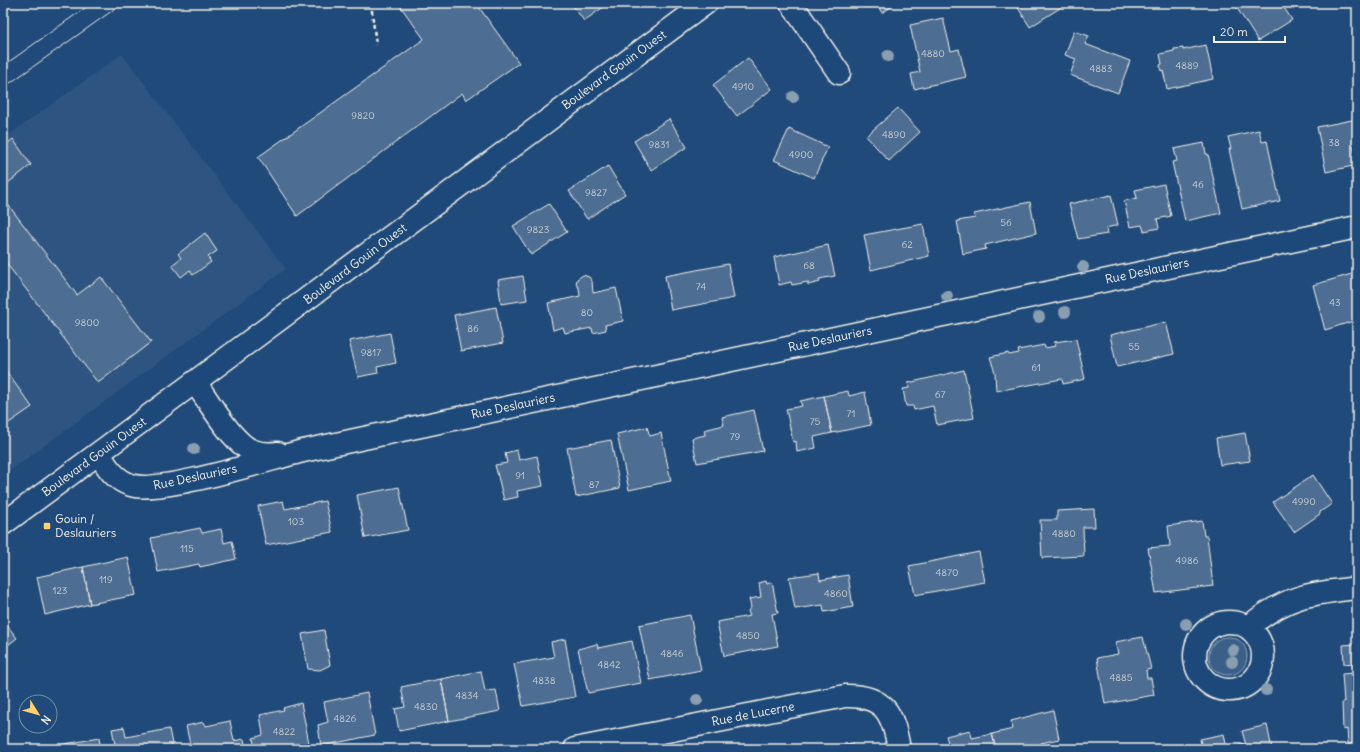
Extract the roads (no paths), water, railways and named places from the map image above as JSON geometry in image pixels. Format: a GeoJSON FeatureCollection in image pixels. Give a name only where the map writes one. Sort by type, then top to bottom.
{"type":"FeatureCollection","features":[{"type":"Feature","properties":{"kind":"street","name":"Boulevard Gouin Ouest"},"geometry":{"type":"LineString","coordinates":[[3,524],[706,3]]}},
{"type":"Feature","properties":{"kind":"street"},"geometry":{"type":"LineString","coordinates":[[791,3],[839,73]]}},
{"type":"Feature","properties":{"kind":"street","name":"Rue Deslauriers"},"geometry":{"type":"LineString","coordinates":[[99,454],[117,478],[138,487],[160,486],[211,475],[303,451],[1357,227]]}},
{"type":"Feature","properties":{"kind":"street","name":"Rue Deslauriers"},"geometry":{"type":"LineString","coordinates":[[195,382],[232,435],[246,447],[262,453],[303,451]]}},
{"type":"Feature","properties":{"kind":"street"},"geometry":{"type":"LineString","coordinates":[[1248,627],[1268,611],[1292,599],[1315,593],[1357,588]]}},
{"type":"Feature","properties":{"kind":"street","name":"Rue de Lucerne"},"geometry":{"type":"LineString","coordinates":[[576,749],[845,696],[860,696],[873,700],[889,714],[894,724],[899,749]]}},
{"type":"Feature","properties":{"kind":"tram line"},"geometry":{"type":"LineString","coordinates":[[3,66],[92,3]]}},
{"type":"Feature","properties":{"kind":"tram line"},"geometry":{"type":"LineString","coordinates":[[3,88],[123,3]]}},
{"type":"Feature","properties":{"kind":"place","name":"Gouin / Deslauriers"},"geometry":{"type":"Point","coordinates":[47,526]}}]}
